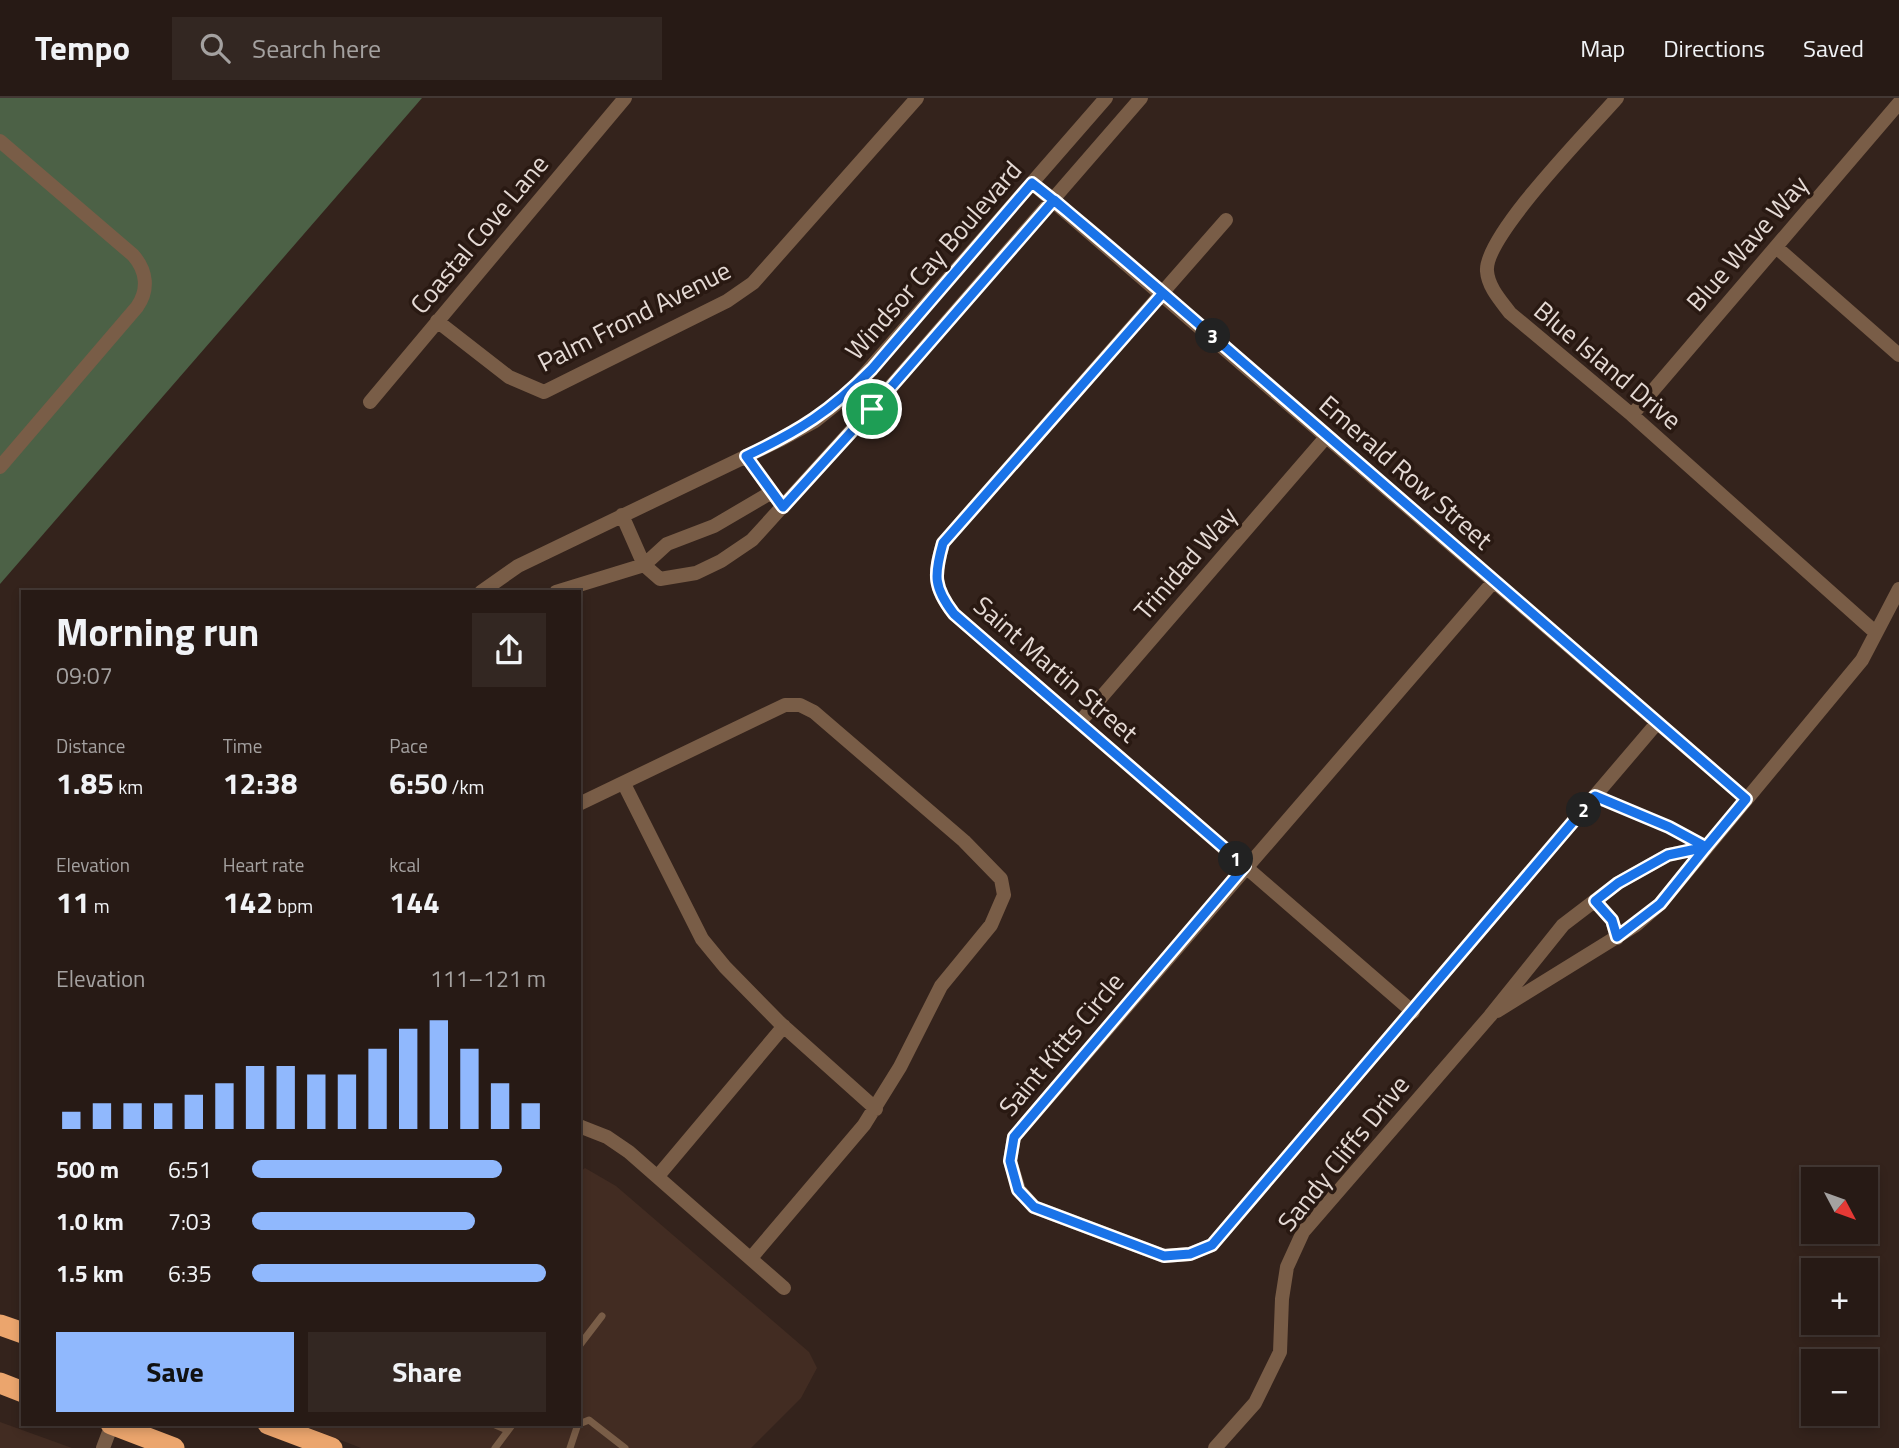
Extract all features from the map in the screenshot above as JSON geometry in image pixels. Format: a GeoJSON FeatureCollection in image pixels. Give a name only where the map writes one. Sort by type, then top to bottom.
{"type":"FeatureCollection","features":[{"type":"Feature","properties":{"kind":"highway"},"geometry":{"type":"LineString","coordinates":[[0,1325],[21,1332]]}},
{"type":"Feature","properties":{"kind":"highway"},"geometry":{"type":"LineString","coordinates":[[0,1383],[21,1391]]}},
{"type":"Feature","properties":{"kind":"highway"},"geometry":{"type":"LineString","coordinates":[[115,1426],[174,1448]]}},
{"type":"Feature","properties":{"kind":"highway"},"geometry":{"type":"LineString","coordinates":[[273,1426],[332,1448]]}},
{"type":"Feature","properties":{"kind":"street","name":"Coastal Cove Lane"},"geometry":{"type":"LineString","coordinates":[[370,401],[625,98]]}},
{"type":"Feature","properties":{"kind":"street","name":"Palm Frond Avenue"},"geometry":{"type":"LineString","coordinates":[[437,321],[509,377],[544,392],[727,302],[753,283],[917,98]]}},
{"type":"Feature","properties":{"kind":"street","name":"Windsor Cay Boulevard"},"geometry":{"type":"LineString","coordinates":[[484,590],[518,566],[815,421],[844,398],[872,369],[1105,98]]}},
{"type":"Feature","properties":{"kind":"street","name":"Windsor Cay Boulevard"},"geometry":{"type":"LineString","coordinates":[[644,565],[660,579],[696,573],[721,561],[752,540],[1141,98]]}},
{"type":"Feature","properties":{"kind":"street","name":"Blue Island Drive"},"geometry":{"type":"LineString","coordinates":[[1617,98],[1507,224],[1489,256],[1487,271],[1494,293],[1510,313],[1632,415],[1875,632]]}},
{"type":"Feature","properties":{"kind":"street","name":"Blue Wave Way"},"geometry":{"type":"LineString","coordinates":[[1632,415],[1899,103]]}},
{"type":"Feature","properties":{"kind":"street"},"geometry":{"type":"LineString","coordinates":[[0,143],[133,256],[143,269],[145,286],[137,307],[0,467]]}},
{"type":"Feature","properties":{"kind":"street","name":"Emerald Row Street"},"geometry":{"type":"LineString","coordinates":[[1032,183],[1163,293],[1746,799]]}},
{"type":"Feature","properties":{"kind":"street","name":"Saint Martin Street"},"geometry":{"type":"LineString","coordinates":[[1226,220],[943,543],[935,571],[940,596],[954,614],[1413,1012]]}},
{"type":"Feature","properties":{"kind":"street"},"geometry":{"type":"LineString","coordinates":[[1776,247],[1899,355]]}},
{"type":"Feature","properties":{"kind":"street","name":"Trinidad Way"},"geometry":{"type":"LineString","coordinates":[[1079,723],[1327,436]]}},
{"type":"Feature","properties":{"kind":"street"},"geometry":{"type":"LineString","coordinates":[[746,456],[783,507]]}},
{"type":"Feature","properties":{"kind":"street"},"geometry":{"type":"LineString","coordinates":[[563,590],[644,565],[667,544],[714,526],[772,492]]}},
{"type":"Feature","properties":{"kind":"street"},"geometry":{"type":"LineString","coordinates":[[622,515],[644,565]]}},
{"type":"Feature","properties":{"kind":"street","name":"Saint Kitts Circle"},"geometry":{"type":"LineString","coordinates":[[1494,581],[1245,866],[1014,1137],[1010,1161],[1018,1190],[1034,1207],[1164,1256],[1190,1254],[1212,1245],[1657,723]]}},
{"type":"Feature","properties":{"kind":"street","name":"Sandy Cliffs Drive"},"geometry":{"type":"LineString","coordinates":[[1490,1016],[1617,937],[1660,904],[1862,660],[1899,589]]}},
{"type":"Feature","properties":{"kind":"street"},"geometry":{"type":"LineString","coordinates":[[581,803],[785,705],[800,705],[814,712],[964,841],[1001,879],[1004,895],[1001,908],[991,925],[941,986],[876,1109],[751,1258]]}},
{"type":"Feature","properties":{"kind":"street"},"geometry":{"type":"LineString","coordinates":[[624,784],[702,939],[725,967],[783,1026],[876,1109]]}},
{"type":"Feature","properties":{"kind":"street","name":"Sandy Cliffs Drive"},"geometry":{"type":"LineString","coordinates":[[1215,1448],[1255,1403],[1280,1352],[1287,1267],[1303,1233],[1490,1016],[1563,925],[1618,883],[1668,855],[1706,847]]}},
{"type":"Feature","properties":{"kind":"street"},"geometry":{"type":"LineString","coordinates":[[1595,901],[1612,920],[1617,937]]}},
{"type":"Feature","properties":{"kind":"street"},"geometry":{"type":"LineString","coordinates":[[658,1175],[783,1026]]}},
{"type":"Feature","properties":{"kind":"street"},"geometry":{"type":"LineString","coordinates":[[581,1127],[607,1137],[658,1175],[784,1287]]}},
{"type":"Feature","properties":{"kind":"street"},"geometry":{"type":"LineString","coordinates":[[103,1448],[112,1426]]}},
{"type":"Feature","properties":{"kind":"lane"},"geometry":{"type":"LineString","coordinates":[[1595,796],[1669,827],[1706,847]]}},
{"type":"Feature","properties":{"kind":"lane"},"geometry":{"type":"LineString","coordinates":[[581,1343],[602,1316]]}},
{"type":"Feature","properties":{"kind":"lane"},"geometry":{"type":"LineString","coordinates":[[581,1423],[589,1420],[625,1448]]}},
{"type":"Feature","properties":{"kind":"lane"},"geometry":{"type":"LineString","coordinates":[[570,1448],[578,1426]]}},
{"type":"Feature","properties":{"kind":"lane"},"geometry":{"type":"LineString","coordinates":[[495,1448],[510,1427]]}},
{"type":"Feature","properties":{"kind":"shaded area"},"geometry":{"type":"Polygon","coordinates":[[[585,1168],[616,1186],[809,1352],[817,1368],[801,1398],[751,1448],[361,1448],[305,1426],[581,1426],[581,1171],[585,1168]]]}},
{"type":"Feature","properties":{"kind":"shaded area"},"geometry":{"type":"Polygon","coordinates":[[[0,1422],[72,1448],[0,1448],[0,1422]]]}},
{"type":"Feature","properties":{"kind":"green space"},"geometry":{"type":"Polygon","coordinates":[[[0,98],[422,98],[0,584],[0,98]]]}},
{"type":"Feature","properties":{"kind":"route"},"geometry":{"type":"LineString","coordinates":[[872,409],[783,507],[746,456],[815,421],[844,398],[1032,183],[1054,200],[1109,246],[1746,799],[1706,847],[1668,855],[1618,883],[1595,901],[1612,920],[1617,937],[1636,926],[1660,904],[1706,847],[1669,827],[1595,796],[1212,1245],[1190,1254],[1164,1256],[1034,1207],[1018,1190],[1010,1161],[1014,1137],[1245,866],[954,614],[940,596],[935,571],[943,543],[1163,293],[1054,200],[872,409]]}}]}
